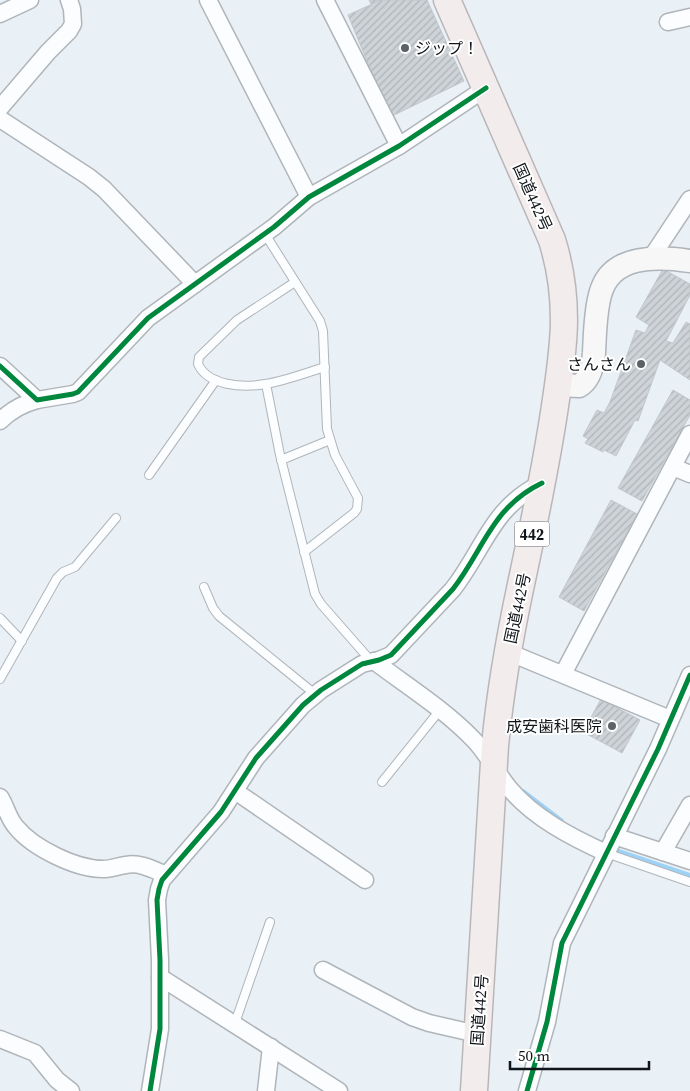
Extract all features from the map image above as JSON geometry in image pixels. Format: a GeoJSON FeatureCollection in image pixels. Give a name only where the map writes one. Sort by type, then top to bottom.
{"type":"FeatureCollection","features":[{"type":"Feature","properties":{"kind":"highway","name":"国道442号"},"geometry":{"type":"LineString","coordinates":[[447,0],[546,226],[560,270],[565,302],[564,345],[542,483],[502,685],[494,767],[474,1091]]}},
{"type":"Feature","properties":{"kind":"main road"},"geometry":{"type":"LineString","coordinates":[[558,385],[579,386],[588,378],[593,360],[599,298],[607,280],[621,267],[632,262],[650,258],[690,261]]}},
{"type":"Feature","properties":{"kind":"street"},"geometry":{"type":"LineString","coordinates":[[0,14],[30,0]]}},
{"type":"Feature","properties":{"kind":"street"},"geometry":{"type":"LineString","coordinates":[[0,108],[48,52],[69,31],[73,24],[69,0]]}},
{"type":"Feature","properties":{"kind":"street"},"geometry":{"type":"LineString","coordinates":[[208,0],[309,197]]}},
{"type":"Feature","properties":{"kind":"street"},"geometry":{"type":"LineString","coordinates":[[325,0],[399,146]]}},
{"type":"Feature","properties":{"kind":"street"},"geometry":{"type":"LineString","coordinates":[[668,22],[690,17]]}},
{"type":"Feature","properties":{"kind":"street"},"geometry":{"type":"LineString","coordinates":[[0,421],[10,411],[19,406],[37,400],[78,392],[138,326],[265,234],[309,197],[399,146],[486,88]]}},
{"type":"Feature","properties":{"kind":"street"},"geometry":{"type":"LineString","coordinates":[[0,119],[89,177],[104,189],[195,284]]}},
{"type":"Feature","properties":{"kind":"street"},"geometry":{"type":"LineString","coordinates":[[650,258],[690,200]]}},
{"type":"Feature","properties":{"kind":"street"},"geometry":{"type":"LineString","coordinates":[[0,366],[37,400]]}},
{"type":"Feature","properties":{"kind":"street"},"geometry":{"type":"LineString","coordinates":[[563,674],[690,434]]}},
{"type":"Feature","properties":{"kind":"street"},"geometry":{"type":"LineString","coordinates":[[673,466],[690,474]]}},
{"type":"Feature","properties":{"kind":"street"},"geometry":{"type":"LineString","coordinates":[[150,1091],[160,1029],[157,900],[160,884],[198,841],[235,791],[256,758],[302,706],[315,694],[362,664],[380,660],[391,655],[427,619],[462,578],[501,514],[522,494],[542,483]]}},
{"type":"Feature","properties":{"kind":"street"},"geometry":{"type":"LineString","coordinates":[[508,652],[670,719]]}},
{"type":"Feature","properties":{"kind":"street"},"geometry":{"type":"LineString","coordinates":[[373,661],[440,710],[474,739],[517,797],[544,820],[606,853]]}},
{"type":"Feature","properties":{"kind":"street"},"geometry":{"type":"LineString","coordinates":[[527,1091],[547,1022],[562,943],[658,749],[690,674]]}},
{"type":"Feature","properties":{"kind":"street"},"geometry":{"type":"LineString","coordinates":[[235,791],[365,880]]}},
{"type":"Feature","properties":{"kind":"street"},"geometry":{"type":"LineString","coordinates":[[0,797],[14,826],[31,842],[42,849],[95,869],[137,865],[166,875]]}},
{"type":"Feature","properties":{"kind":"street"},"geometry":{"type":"LineString","coordinates":[[663,852],[690,805]]}},
{"type":"Feature","properties":{"kind":"street"},"geometry":{"type":"LineString","coordinates":[[614,836],[690,861]]}},
{"type":"Feature","properties":{"kind":"street"},"geometry":{"type":"LineString","coordinates":[[323,970],[412,1017],[429,1023],[477,1034]]}},
{"type":"Feature","properties":{"kind":"street"},"geometry":{"type":"LineString","coordinates":[[160,976],[339,1091]]}},
{"type":"Feature","properties":{"kind":"street"},"geometry":{"type":"LineString","coordinates":[[0,1039],[35,1053],[58,1080],[72,1091]]}},
{"type":"Feature","properties":{"kind":"street"},"geometry":{"type":"LineString","coordinates":[[266,1091],[271,1047]]}},
{"type":"Feature","properties":{"kind":"lane"},"geometry":{"type":"LineString","coordinates":[[265,234],[320,321],[323,331],[330,440],[335,454],[358,498],[357,509],[354,514],[304,552]]}},
{"type":"Feature","properties":{"kind":"lane"},"geometry":{"type":"LineString","coordinates":[[295,282],[237,320],[199,357],[198,364],[206,375],[216,380],[246,385],[266,384],[325,367]]}},
{"type":"Feature","properties":{"kind":"lane"},"geometry":{"type":"LineString","coordinates":[[149,475],[180,434],[216,380]]}},
{"type":"Feature","properties":{"kind":"lane"},"geometry":{"type":"LineString","coordinates":[[266,384],[281,460],[312,585],[320,604],[373,661]]}},
{"type":"Feature","properties":{"kind":"lane"},"geometry":{"type":"LineString","coordinates":[[281,460],[330,440]]}},
{"type":"Feature","properties":{"kind":"lane"},"geometry":{"type":"LineString","coordinates":[[0,680],[56,578],[75,567],[116,518]]}},
{"type":"Feature","properties":{"kind":"lane"},"geometry":{"type":"LineString","coordinates":[[204,588],[213,608],[219,616],[315,694]]}},
{"type":"Feature","properties":{"kind":"lane"},"geometry":{"type":"LineString","coordinates":[[0,618],[22,641]]}},
{"type":"Feature","properties":{"kind":"lane"},"geometry":{"type":"LineString","coordinates":[[382,782],[440,710]]}},
{"type":"Feature","properties":{"kind":"lane"},"geometry":{"type":"LineString","coordinates":[[606,853],[690,882]]}},
{"type":"Feature","properties":{"kind":"lane"},"geometry":{"type":"LineString","coordinates":[[235,1024],[270,922]]}},
{"type":"Feature","properties":{"kind":"building"},"geometry":{"type":"Polygon","coordinates":[[[369,0],[381,0],[371,4],[369,0]]]}},
{"type":"Feature","properties":{"kind":"building","name":"ジップ！"},"geometry":{"type":"Polygon","coordinates":[[[381,0],[427,0],[464,81],[390,117],[348,15],[381,0]]]}},
{"type":"Feature","properties":{"kind":"building","name":"さんさん"},"geometry":{"type":"Polygon","coordinates":[[[663,269],[690,284],[690,295],[666,341],[673,343],[686,322],[690,324],[690,380],[660,360],[638,421],[635,420],[616,456],[585,443],[588,439],[583,436],[597,410],[604,413],[610,402],[636,330],[645,333],[649,325],[636,317],[663,269]]]}},
{"type":"Feature","properties":{"kind":"building"},"geometry":{"type":"Polygon","coordinates":[[[673,390],[690,400],[690,415],[642,501],[618,488],[673,390]]]}},
{"type":"Feature","properties":{"kind":"building"},"geometry":{"type":"Polygon","coordinates":[[[611,500],[637,514],[584,611],[559,597],[611,500]]]}},
{"type":"Feature","properties":{"kind":"building","name":"成安歯科医院"},"geometry":{"type":"Polygon","coordinates":[[[601,699],[640,720],[622,753],[583,732],[601,699]]]}},
{"type":"Feature","properties":{"kind":"waterway"},"geometry":{"type":"LineString","coordinates":[[523,792],[561,821]]}},
{"type":"Feature","properties":{"kind":"waterway"},"geometry":{"type":"LineString","coordinates":[[611,849],[690,876]]}},
{"type":"Feature","properties":{"kind":"cycle path"},"geometry":{"type":"LineString","coordinates":[[0,366],[37,400],[78,392],[148,318],[274,227],[309,197],[399,146],[486,88]]}},
{"type":"Feature","properties":{"kind":"cycle path"},"geometry":{"type":"LineString","coordinates":[[150,1091],[160,1029],[160,960],[157,900],[162,880],[221,812],[256,758],[303,705],[321,690],[362,664],[391,655],[453,589],[490,530],[511,504],[542,483]]}},
{"type":"Feature","properties":{"kind":"cycle path"},"geometry":{"type":"LineString","coordinates":[[527,1091],[547,1022],[562,943],[658,749],[690,675]]}},
{"type":"Feature","properties":{"kind":"place","name":"ジップ！"},"geometry":{"type":"Point","coordinates":[405,48]}},
{"type":"Feature","properties":{"kind":"place","name":"さんさん"},"geometry":{"type":"Point","coordinates":[641,364]}},
{"type":"Feature","properties":{"kind":"place","name":"成安歯科医院"},"geometry":{"type":"Point","coordinates":[612,726]}}]}
